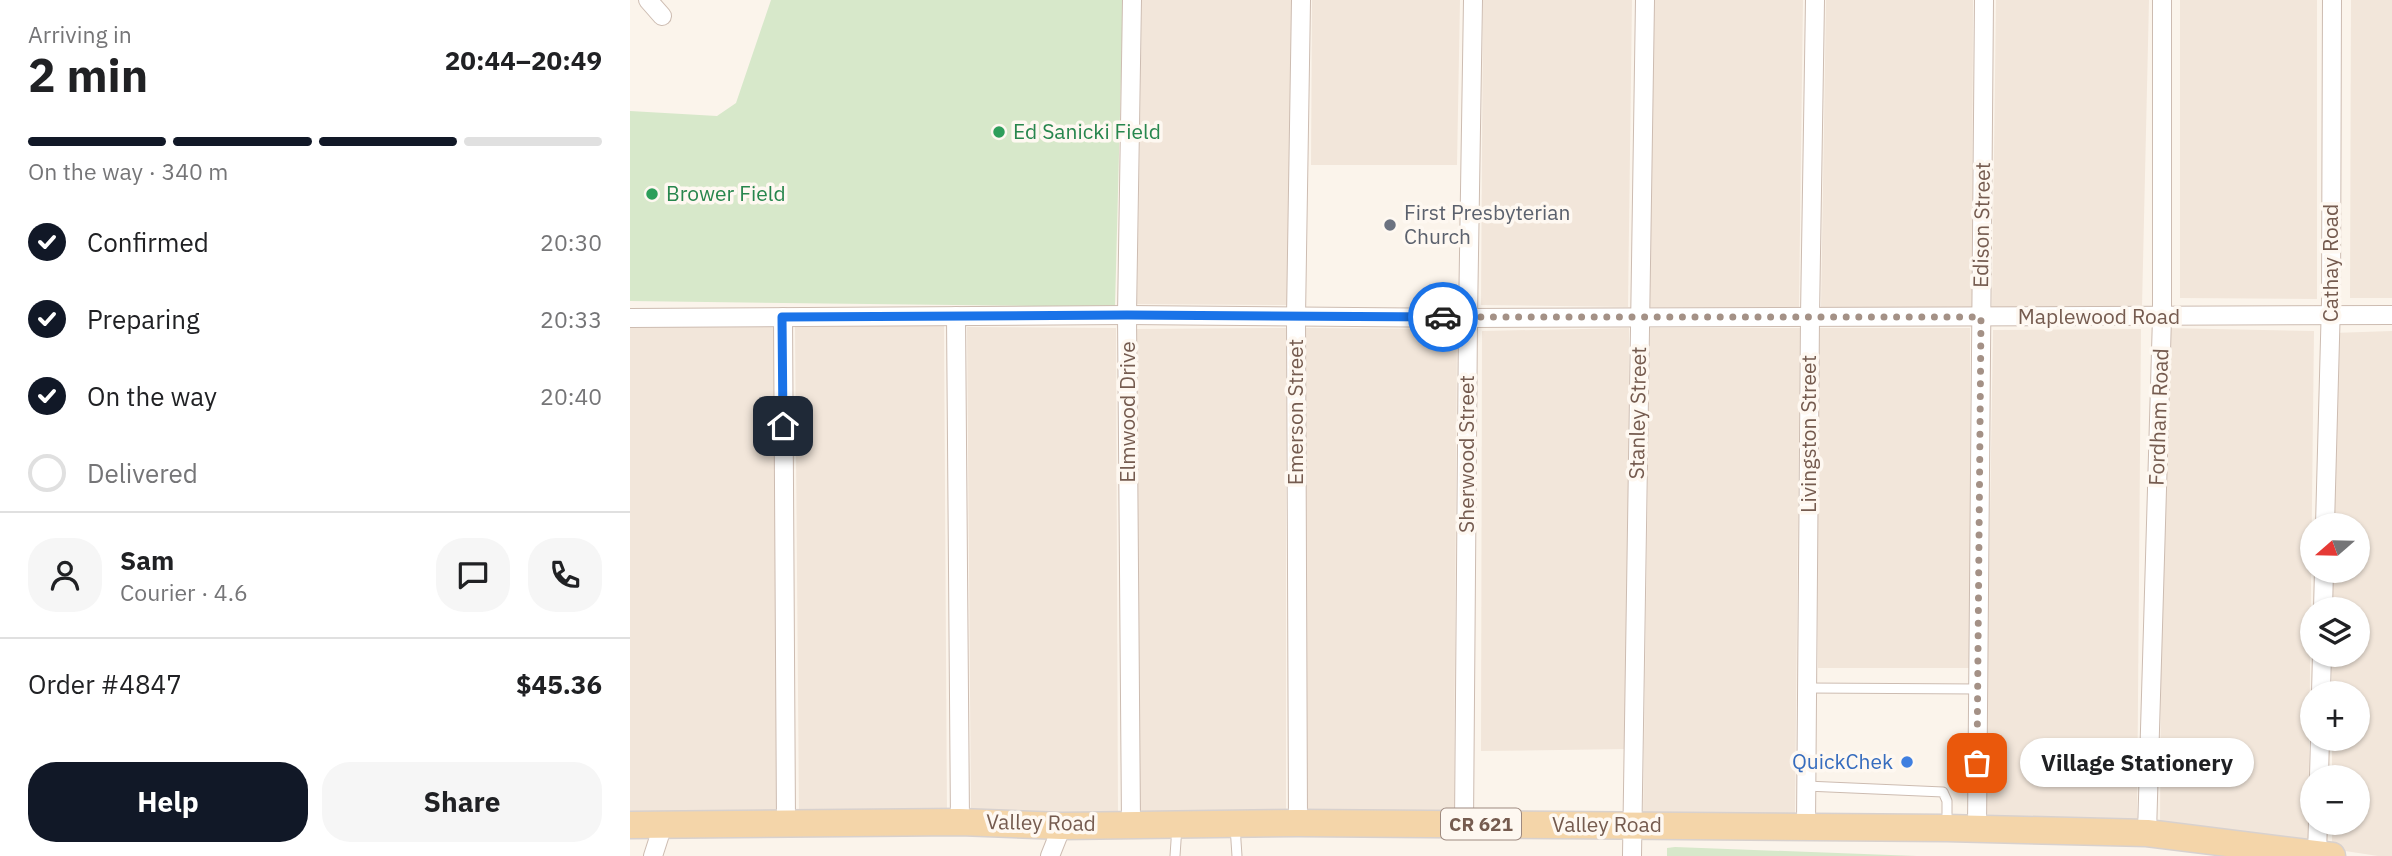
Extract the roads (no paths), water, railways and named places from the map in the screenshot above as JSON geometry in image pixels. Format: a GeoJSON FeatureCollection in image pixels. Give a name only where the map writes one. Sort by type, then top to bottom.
{"type":"FeatureCollection","features":[{"type":"Feature","properties":{"kind":"main road","name":"Valley Road"},"geometry":{"type":"LineString","coordinates":[[630,825],[960,821],[1062,826],[1298,823],[1977,828],[2147,834],[2324,855]]}},
{"type":"Feature","properties":{"kind":"street"},"geometry":{"type":"LineString","coordinates":[[648,0],[662,16]]}},
{"type":"Feature","properties":{"kind":"street","name":"Elmwood Drive"},"geometry":{"type":"LineString","coordinates":[[1131,824],[1127,315],[1132,0]]}},
{"type":"Feature","properties":{"kind":"street","name":"Emerson Street"},"geometry":{"type":"LineString","coordinates":[[1298,823],[1296,317],[1301,0]]}},
{"type":"Feature","properties":{"kind":"street","name":"Sherwood Street"},"geometry":{"type":"LineString","coordinates":[[1464,824],[1473,0]]}},
{"type":"Feature","properties":{"kind":"street","name":"Stanley Street"},"geometry":{"type":"LineString","coordinates":[[1632,856],[1645,0]]}},
{"type":"Feature","properties":{"kind":"street","name":"Livingston Street"},"geometry":{"type":"LineString","coordinates":[[1806,825],[1815,0]]}},
{"type":"Feature","properties":{"kind":"street","name":"Edison Street"},"geometry":{"type":"LineString","coordinates":[[1977,828],[1984,0]]}},
{"type":"Feature","properties":{"kind":"street","name":"Fordham Road"},"geometry":{"type":"LineString","coordinates":[[2147,834],[2162,317],[2162,0]]}},
{"type":"Feature","properties":{"kind":"street","name":"Cathay Road"},"geometry":{"type":"LineString","coordinates":[[2325,513],[2330,315],[2332,0]]}},
{"type":"Feature","properties":{"kind":"street","name":"Maplewood Road"},"geometry":{"type":"LineString","coordinates":[[630,318],[1127,315],[2392,315]]}},
{"type":"Feature","properties":{"kind":"street"},"geometry":{"type":"LineString","coordinates":[[956,316],[960,821]]}},
{"type":"Feature","properties":{"kind":"street"},"geometry":{"type":"LineString","coordinates":[[782,317],[786,823]]}},
{"type":"Feature","properties":{"kind":"street"},"geometry":{"type":"LineString","coordinates":[[653,856],[663,825]]}},
{"type":"Feature","properties":{"kind":"street"},"geometry":{"type":"LineString","coordinates":[[1050,856],[1062,826]]}},
{"type":"Feature","properties":{"kind":"street"},"geometry":{"type":"LineString","coordinates":[[2320,835],[2324,855]]}},
{"type":"Feature","properties":{"kind":"lane"},"geometry":{"type":"LineString","coordinates":[[1807,688],[1978,690]]}},
{"type":"Feature","properties":{"kind":"lane"},"geometry":{"type":"LineString","coordinates":[[1806,786],[1943,792],[1947,801],[1947,828]]}},
{"type":"Feature","properties":{"kind":"lane"},"geometry":{"type":"LineString","coordinates":[[1175,856],[1177,824]]}},
{"type":"Feature","properties":{"kind":"lane"},"geometry":{"type":"LineString","coordinates":[[1235,824],[1237,856]]}},
{"type":"Feature","properties":{"kind":"place","name":"Ed Sanicki Field"},"geometry":{"type":"Point","coordinates":[999,132]}},
{"type":"Feature","properties":{"kind":"place","name":"Brower Field"},"geometry":{"type":"Point","coordinates":[652,194]}},
{"type":"Feature","properties":{"kind":"place","name":"First Presbyterian Church"},"geometry":{"type":"Point","coordinates":[1390,225]}},
{"type":"Feature","properties":{"kind":"place","name":"QuickChek"},"geometry":{"type":"Point","coordinates":[1907,762]}},
{"type":"Feature","properties":{"kind":"place","name":"Village Stationery"},"geometry":{"type":"Point","coordinates":[1977,763]}}]}
